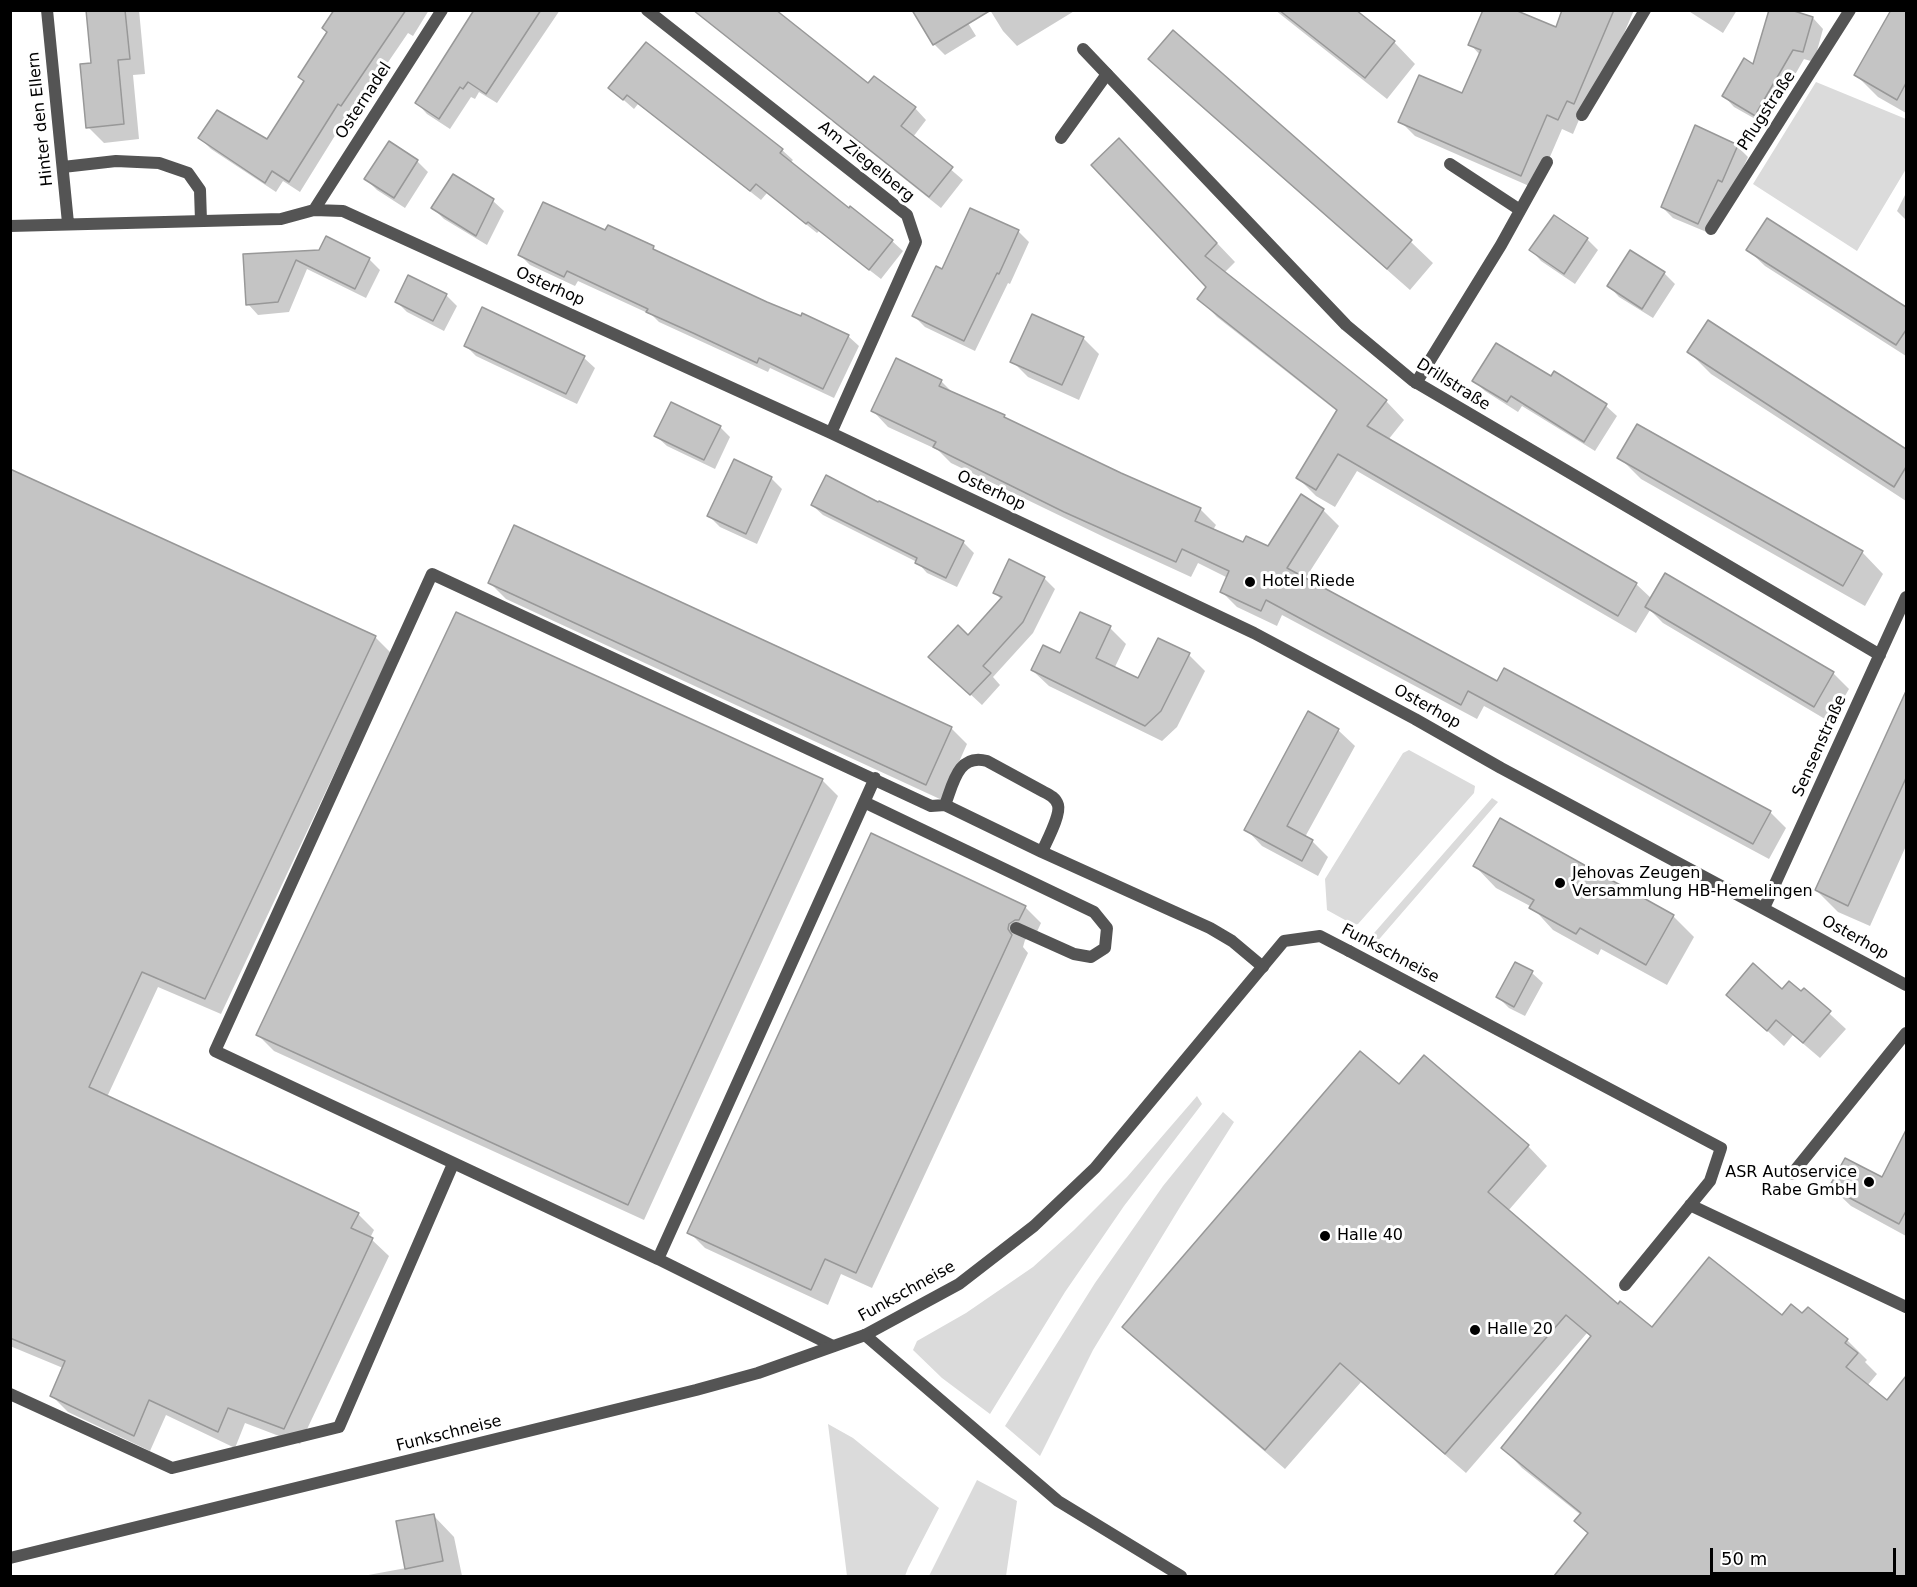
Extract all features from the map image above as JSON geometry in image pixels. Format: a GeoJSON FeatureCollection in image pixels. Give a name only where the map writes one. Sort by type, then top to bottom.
{"type":"FeatureCollection","features":[{"type":"Feature","properties":{"kind":"street","name":"Hinter den Ellern"},"geometry":{"type":"LineString","coordinates":[[47,10],[68,223]]}},
{"type":"Feature","properties":{"kind":"street","name":"Osternadel"},"geometry":{"type":"LineString","coordinates":[[314,210],[442,10]]}},
{"type":"Feature","properties":{"kind":"street","name":"Am Ziegelberg"},"geometry":{"type":"LineString","coordinates":[[647,10],[907,215],[916,242],[831,433]]}},
{"type":"Feature","properties":{"kind":"street"},"geometry":{"type":"LineString","coordinates":[[1582,115],[1645,10]]}},
{"type":"Feature","properties":{"kind":"street","name":"Pflugstraße"},"geometry":{"type":"LineString","coordinates":[[1711,230],[1851,10]]}},
{"type":"Feature","properties":{"kind":"street","name":"Drillstraße"},"geometry":{"type":"LineString","coordinates":[[1083,49],[1346,325],[1416,383],[1880,655]]}},
{"type":"Feature","properties":{"kind":"street"},"geometry":{"type":"LineString","coordinates":[[1061,138],[1107,74]]}},
{"type":"Feature","properties":{"kind":"street"},"geometry":{"type":"LineString","coordinates":[[63,167],[116,161],[159,163],[189,173],[200,190],[201,220]]}},
{"type":"Feature","properties":{"kind":"street"},"geometry":{"type":"LineString","coordinates":[[1416,383],[1501,245],[1547,162]]}},
{"type":"Feature","properties":{"kind":"street"},"geometry":{"type":"LineString","coordinates":[[1450,164],[1520,210]]}},
{"type":"Feature","properties":{"kind":"street","name":"Osterhop"},"geometry":{"type":"LineString","coordinates":[[10,226],[281,219],[314,210],[343,211],[831,433],[1254,633],[1906,985]]}},
{"type":"Feature","properties":{"kind":"street"},"geometry":{"type":"LineString","coordinates":[[833,1346],[658,1259],[215,1052],[432,574],[931,806],[945,805],[1210,928],[1232,941],[1263,967]]}},
{"type":"Feature","properties":{"kind":"street","name":"Sensenstraße"},"geometry":{"type":"LineString","coordinates":[[1764,908],[1906,597]]}},
{"type":"Feature","properties":{"kind":"street"},"geometry":{"type":"LineString","coordinates":[[945,805],[957,772],[965,763],[977,758],[987,761],[1053,797],[1058,805],[1058,813],[1042,852]]}},
{"type":"Feature","properties":{"kind":"street"},"geometry":{"type":"LineString","coordinates":[[658,1259],[875,778]]}},
{"type":"Feature","properties":{"kind":"street"},"geometry":{"type":"LineString","coordinates":[[864,802],[1094,912],[1107,928],[1105,948],[1091,957],[1074,954],[1016,928]]}},
{"type":"Feature","properties":{"kind":"street","name":"Funkschneise"},"geometry":{"type":"LineString","coordinates":[[10,1558],[696,1390],[758,1373],[865,1335],[959,1284],[1034,1226],[1095,1168],[1284,941],[1320,936],[1721,1148],[1710,1181],[1690,1205]]}},
{"type":"Feature","properties":{"kind":"street"},"geometry":{"type":"LineString","coordinates":[[1792,1174],[1906,1033]]}},
{"type":"Feature","properties":{"kind":"street"},"geometry":{"type":"LineString","coordinates":[[10,1394],[172,1468],[339,1427],[453,1164]]}},
{"type":"Feature","properties":{"kind":"street"},"geometry":{"type":"LineString","coordinates":[[1625,1285],[1690,1205],[1906,1307]]}},
{"type":"Feature","properties":{"kind":"street"},"geometry":{"type":"LineString","coordinates":[[865,1335],[1058,1501],[1181,1576]]}},
{"type":"Feature","properties":{"kind":"shaded area"},"geometry":{"type":"Polygon","coordinates":[[[1816,82],[1906,119],[1906,169],[1857,251],[1753,184],[1816,82]]]}},
{"type":"Feature","properties":{"kind":"shaded area"},"geometry":{"type":"Polygon","coordinates":[[[1409,750],[1475,786],[1474,793],[1358,924],[1354,925],[1327,910],[1325,879],[1403,753],[1409,750]]]}},
{"type":"Feature","properties":{"kind":"shaded area"},"geometry":{"type":"Polygon","coordinates":[[[1492,798],[1498,802],[1375,944],[1368,940],[1492,798]]]}},
{"type":"Feature","properties":{"kind":"shaded area"},"geometry":{"type":"Polygon","coordinates":[[[1197,1096],[1202,1104],[1124,1206],[1065,1292],[990,1414],[942,1378],[913,1350],[917,1341],[966,1313],[1033,1267],[1127,1177],[1197,1096]]]}},
{"type":"Feature","properties":{"kind":"shaded area"},"geometry":{"type":"Polygon","coordinates":[[[1223,1112],[1234,1122],[1093,1350],[1040,1456],[1005,1426],[1095,1283],[1163,1186],[1223,1112]]]}},
{"type":"Feature","properties":{"kind":"shaded area"},"geometry":{"type":"Polygon","coordinates":[[[828,1424],[853,1438],[939,1508],[905,1576],[847,1576],[828,1424]]]}},
{"type":"Feature","properties":{"kind":"shaded area"},"geometry":{"type":"Polygon","coordinates":[[[977,1480],[1017,1501],[1006,1576],[929,1576],[977,1480]]]}},
{"type":"Feature","properties":{"kind":"building"},"geometry":{"type":"Polygon","coordinates":[[[86,10],[125,10],[130,59],[118,60],[124,124],[86,128],[80,64],[91,63],[86,10]]]}},
{"type":"Feature","properties":{"kind":"building"},"geometry":{"type":"Polygon","coordinates":[[[334,10],[406,10],[341,106],[338,104],[289,182],[272,171],[265,183],[198,138],[217,110],[267,139],[304,81],[298,77],[327,32],[322,28],[334,10]]]}},
{"type":"Feature","properties":{"kind":"building"},"geometry":{"type":"Polygon","coordinates":[[[474,10],[541,10],[486,94],[468,82],[463,89],[460,87],[439,119],[415,103],[474,10]]]}},
{"type":"Feature","properties":{"kind":"building"},"geometry":{"type":"Polygon","coordinates":[[[693,10],[776,10],[868,83],[874,76],[916,107],[901,126],[953,167],[929,197],[693,10]]]}},
{"type":"Feature","properties":{"kind":"building"},"geometry":{"type":"Polygon","coordinates":[[[912,10],[991,10],[933,45],[912,10]]]}},
{"type":"Feature","properties":{"kind":"building"},"geometry":{"type":"Polygon","coordinates":[[[1279,10],[1356,10],[1395,41],[1365,78],[1279,10]]]}},
{"type":"Feature","properties":{"kind":"building"},"geometry":{"type":"Polygon","coordinates":[[[1483,10],[1515,10],[1556,27],[1562,10],[1614,10],[1574,104],[1567,101],[1558,120],[1547,115],[1521,176],[1398,122],[1419,75],[1462,93],[1481,50],[1468,45],[1483,10]]]}},
{"type":"Feature","properties":{"kind":"building"},"geometry":{"type":"Polygon","coordinates":[[[1769,10],[1791,10],[1813,17],[1803,52],[1793,50],[1757,112],[1757,117],[1722,96],[1744,58],[1753,64],[1769,10]]]}},
{"type":"Feature","properties":{"kind":"building"},"geometry":{"type":"Polygon","coordinates":[[[1891,10],[1906,10],[1906,83],[1897,100],[1854,75],[1891,10]]]}},
{"type":"Feature","properties":{"kind":"building"},"geometry":{"type":"Polygon","coordinates":[[[1173,30],[1412,240],[1387,269],[1148,59],[1173,30]]]}},
{"type":"Feature","properties":{"kind":"building"},"geometry":{"type":"Polygon","coordinates":[[[646,42],[783,149],[780,153],[893,240],[869,270],[756,184],[750,191],[627,95],[623,100],[608,88],[646,42]]]}},
{"type":"Feature","properties":{"kind":"building"},"geometry":{"type":"Polygon","coordinates":[[[1695,125],[1738,145],[1722,182],[1718,180],[1698,224],[1661,207],[1695,125]]]}},
{"type":"Feature","properties":{"kind":"building"},"geometry":{"type":"Polygon","coordinates":[[[1119,138],[1217,243],[1205,256],[1387,400],[1367,426],[1637,583],[1618,616],[1338,454],[1316,490],[1296,478],[1337,410],[1197,299],[1206,287],[1091,165],[1119,138]]]}},
{"type":"Feature","properties":{"kind":"building"},"geometry":{"type":"Polygon","coordinates":[[[389,141],[418,160],[394,198],[364,179],[389,141]]]}},
{"type":"Feature","properties":{"kind":"building"},"geometry":{"type":"Polygon","coordinates":[[[453,174],[494,199],[476,236],[431,208],[453,174]]]}},
{"type":"Feature","properties":{"kind":"building"},"geometry":{"type":"Polygon","coordinates":[[[543,202],[605,230],[608,225],[654,246],[653,249],[767,302],[801,316],[802,313],[849,335],[823,389],[759,358],[757,363],[646,312],[648,309],[567,271],[564,277],[518,255],[543,202]]]}},
{"type":"Feature","properties":{"kind":"building"},"geometry":{"type":"Polygon","coordinates":[[[970,208],[1019,230],[964,341],[912,316],[936,266],[942,269],[970,208]]]}},
{"type":"Feature","properties":{"kind":"building"},"geometry":{"type":"Polygon","coordinates":[[[1554,215],[1588,238],[1564,274],[1529,250],[1554,215]]]}},
{"type":"Feature","properties":{"kind":"building"},"geometry":{"type":"Polygon","coordinates":[[[1767,218],[1906,307],[1906,330],[1896,345],[1746,250],[1767,218]]]}},
{"type":"Feature","properties":{"kind":"building"},"geometry":{"type":"Polygon","coordinates":[[[326,236],[370,258],[355,289],[296,260],[278,302],[246,305],[243,254],[319,250],[326,236]]]}},
{"type":"Feature","properties":{"kind":"building"},"geometry":{"type":"Polygon","coordinates":[[[1630,250],[1665,272],[1642,309],[1607,286],[1630,250]]]}},
{"type":"Feature","properties":{"kind":"building"},"geometry":{"type":"Polygon","coordinates":[[[408,275],[447,294],[433,321],[395,302],[408,275]]]}},
{"type":"Feature","properties":{"kind":"building"},"geometry":{"type":"Polygon","coordinates":[[[482,307],[585,356],[566,394],[464,346],[482,307]]]}},
{"type":"Feature","properties":{"kind":"building"},"geometry":{"type":"Polygon","coordinates":[[[1032,314],[1084,337],[1062,385],[1010,362],[1032,314]]]}},
{"type":"Feature","properties":{"kind":"building"},"geometry":{"type":"Polygon","coordinates":[[[1708,320],[1906,449],[1906,467],[1894,487],[1687,352],[1708,320]]]}},
{"type":"Feature","properties":{"kind":"building"},"geometry":{"type":"Polygon","coordinates":[[[1496,343],[1551,376],[1554,371],[1607,404],[1584,442],[1511,396],[1507,402],[1472,381],[1496,343]]]}},
{"type":"Feature","properties":{"kind":"building"},"geometry":{"type":"Polygon","coordinates":[[[896,358],[942,380],[939,386],[1005,415],[1004,417],[1121,473],[1201,508],[1195,521],[1243,542],[1246,536],[1268,546],[1301,494],[1324,509],[1287,568],[1497,681],[1504,668],[1771,811],[1753,844],[1468,691],[1461,705],[1266,600],[1261,611],[1220,592],[1229,571],[1182,549],[1176,562],[1064,512],[933,447],[936,442],[871,411],[896,358]]]}},
{"type":"Feature","properties":{"kind":"building"},"geometry":{"type":"Polygon","coordinates":[[[671,402],[721,426],[704,460],[654,436],[671,402]]]}},
{"type":"Feature","properties":{"kind":"building"},"geometry":{"type":"Polygon","coordinates":[[[1637,424],[1863,551],[1843,586],[1617,458],[1637,424]]]}},
{"type":"Feature","properties":{"kind":"building"},"geometry":{"type":"Polygon","coordinates":[[[734,459],[772,477],[746,534],[707,516],[734,459]]]}},
{"type":"Feature","properties":{"kind":"building"},"geometry":{"type":"Polygon","coordinates":[[[10,469],[376,636],[205,999],[142,972],[89,1087],[359,1213],[351,1228],[373,1238],[284,1429],[228,1408],[218,1432],[149,1400],[134,1436],[50,1396],[65,1361],[10,1338],[10,469]]]}},
{"type":"Feature","properties":{"kind":"building"},"geometry":{"type":"Polygon","coordinates":[[[826,475],[878,502],[964,541],[946,578],[915,563],[917,558],[811,505],[826,475]]]}},
{"type":"Feature","properties":{"kind":"building"},"geometry":{"type":"Polygon","coordinates":[[[514,525],[952,727],[926,785],[488,583],[514,525]]]}},
{"type":"Feature","properties":{"kind":"building"},"geometry":{"type":"Polygon","coordinates":[[[1009,559],[1045,577],[1023,622],[983,666],[991,673],[970,695],[928,657],[958,625],[968,635],[1002,597],[993,593],[1009,559]]]}},
{"type":"Feature","properties":{"kind":"building"},"geometry":{"type":"Polygon","coordinates":[[[1665,573],[1834,672],[1814,707],[1645,607],[1665,573]]]}},
{"type":"Feature","properties":{"kind":"building"},"geometry":{"type":"Polygon","coordinates":[[[456,612],[823,779],[628,1205],[256,1035],[456,612]]]}},
{"type":"Feature","properties":{"kind":"building"},"geometry":{"type":"Polygon","coordinates":[[[1080,612],[1111,626],[1096,658],[1138,678],[1158,638],[1190,653],[1161,711],[1145,726],[1031,670],[1043,645],[1060,653],[1080,612]]]}},
{"type":"Feature","properties":{"kind":"building"},"geometry":{"type":"Polygon","coordinates":[[[1906,691],[1906,778],[1848,906],[1815,890],[1906,691]]]}},
{"type":"Feature","properties":{"kind":"building"},"geometry":{"type":"Polygon","coordinates":[[[1308,711],[1339,729],[1287,826],[1313,840],[1302,861],[1244,830],[1308,711]]]}},
{"type":"Feature","properties":{"kind":"building","name":"Jehovas Zeugen Versammlung HB-Hemelingen"},"geometry":{"type":"Polygon","coordinates":[[[1500,818],[1674,915],[1646,965],[1580,928],[1576,934],[1529,908],[1534,900],[1473,866],[1500,818]]]}},
{"type":"Feature","properties":{"kind":"building"},"geometry":{"type":"Polygon","coordinates":[[[871,833],[1026,906],[1019,920],[1009,924],[1008,929],[1012,935],[856,1273],[825,1259],[811,1290],[687,1233],[871,833]]]}},
{"type":"Feature","properties":{"kind":"building"},"geometry":{"type":"Polygon","coordinates":[[[1515,962],[1533,971],[1514,1007],[1496,997],[1515,962]]]}},
{"type":"Feature","properties":{"kind":"building"},"geometry":{"type":"Polygon","coordinates":[[[1753,963],[1782,989],[1789,981],[1801,991],[1804,988],[1831,1011],[1803,1043],[1776,1020],[1767,1031],[1726,995],[1753,963]]]}},
{"type":"Feature","properties":{"kind":"building"},"geometry":{"type":"Polygon","coordinates":[[[1360,1051],[1399,1084],[1424,1055],[1529,1145],[1488,1192],[1618,1304],[1620,1301],[1652,1327],[1709,1257],[1782,1315],[1791,1304],[1802,1313],[1808,1307],[1848,1339],[1845,1343],[1858,1353],[1846,1367],[1887,1400],[1906,1376],[1906,1576],[1554,1576],[1588,1533],[1574,1521],[1581,1513],[1501,1448],[1591,1336],[1566,1315],[1445,1454],[1340,1363],[1265,1450],[1122,1327],[1360,1051]]]}},
{"type":"Feature","properties":{"kind":"building","name":"ASR Autoservice Rabe GmbH"},"geometry":{"type":"Polygon","coordinates":[[[1906,1130],[1906,1211],[1899,1224],[1829,1187],[1845,1158],[1882,1177],[1906,1130]]]}},
{"type":"Feature","properties":{"kind":"building"},"geometry":{"type":"Polygon","coordinates":[[[434,1514],[443,1561],[405,1569],[396,1521],[434,1514]]]}},
{"type":"Feature","properties":{"kind":"place","name":"Hotel Riede"},"geometry":{"type":"Point","coordinates":[1250,582]}},
{"type":"Feature","properties":{"kind":"place","name":"Jehovas Zeugen Versammlung HB-Hemelingen"},"geometry":{"type":"Point","coordinates":[1560,883]}},
{"type":"Feature","properties":{"kind":"place","name":"ASR Autoservice Rabe GmbH"},"geometry":{"type":"Point","coordinates":[1869,1182]}},
{"type":"Feature","properties":{"kind":"place","name":"Halle 40"},"geometry":{"type":"Point","coordinates":[1325,1236]}},
{"type":"Feature","properties":{"kind":"place","name":"Halle 20"},"geometry":{"type":"Point","coordinates":[1475,1330]}}]}
